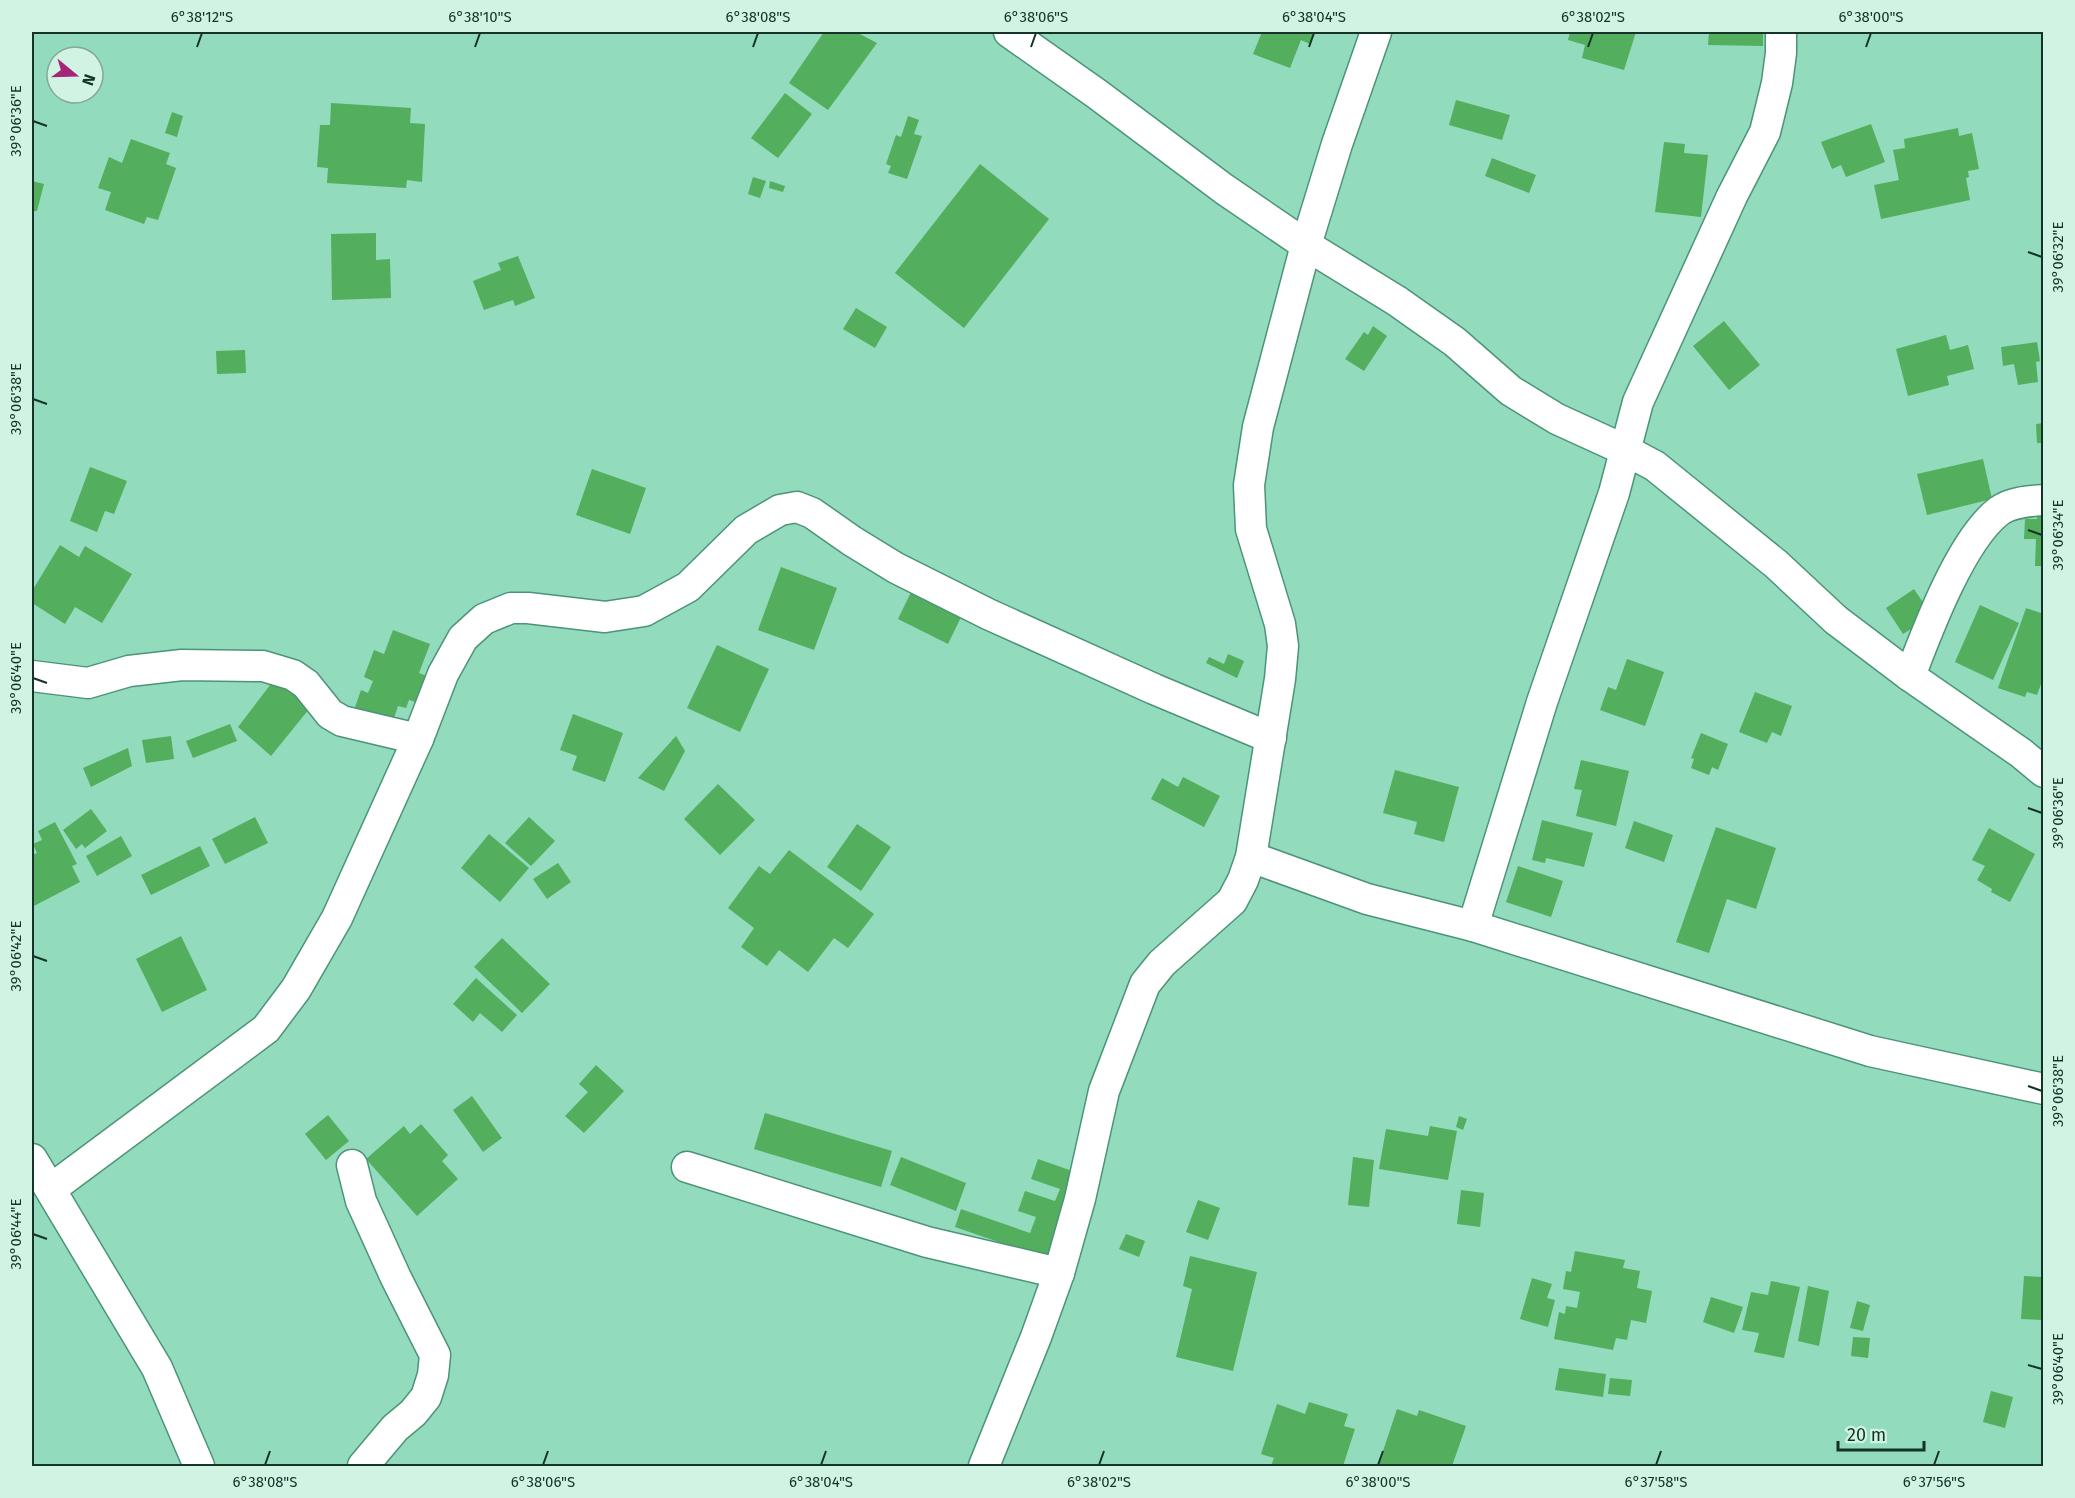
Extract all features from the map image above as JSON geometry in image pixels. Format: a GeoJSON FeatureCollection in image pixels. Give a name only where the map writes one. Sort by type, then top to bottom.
{"type":"FeatureCollection","features":[{"type":"Feature","properties":{"kind":"street"},"geometry":{"type":"LineString","coordinates":[[1009,32],[1097,94],[1224,189],[1306,245],[1397,301],[1455,342],[1511,392],[1557,419],[1655,466],[1776,564],[1836,620],[1910,676],[2021,753],[2043,772]]}},
{"type":"Feature","properties":{"kind":"street"},"geometry":{"type":"LineString","coordinates":[[984,1467],[1059,1273],[1080,1199],[1104,1090],[1145,984],[1162,963],[1232,901],[1251,857],[1280,680],[1283,646],[1280,624],[1251,529],[1249,485],[1258,427],[1306,245],[1337,144],[1376,32]]}},
{"type":"Feature","properties":{"kind":"street"},"geometry":{"type":"LineString","coordinates":[[1473,926],[1542,702],[1614,493],[1638,402],[1732,196],[1765,132],[1777,83],[1781,32]]}},
{"type":"Feature","properties":{"kind":"street"},"geometry":{"type":"LineString","coordinates":[[1910,676],[1925,636],[1949,585],[1969,548],[1985,525],[2000,509],[2025,501],[2043,500]]}},
{"type":"Feature","properties":{"kind":"street"},"geometry":{"type":"LineString","coordinates":[[51,1189],[266,1029],[296,989],[337,918],[418,739],[443,674],[463,638],[484,619],[511,608],[605,617],[644,611],[688,587],[746,530],[780,510],[797,507],[812,513],[896,568],[988,614],[1271,738]]}},
{"type":"Feature","properties":{"kind":"street"},"geometry":{"type":"LineString","coordinates":[[32,676],[88,682],[129,671],[182,665],[263,666],[293,675],[306,684],[330,714],[342,721],[418,739]]}},
{"type":"Feature","properties":{"kind":"street"},"geometry":{"type":"LineString","coordinates":[[1251,857],[1367,899],[1473,926],[1870,1051],[2043,1089]]}},
{"type":"Feature","properties":{"kind":"street"},"geometry":{"type":"LineString","coordinates":[[32,1159],[157,1368],[199,1467]]}},
{"type":"Feature","properties":{"kind":"street"},"geometry":{"type":"LineString","coordinates":[[352,1166],[361,1201],[396,1278],[435,1355],[433,1375],[426,1397],[413,1413],[395,1428],[363,1467]]}},
{"type":"Feature","properties":{"kind":"street"},"geometry":{"type":"LineString","coordinates":[[687,1167],[927,1242],[1059,1273]]}},
{"type":"Feature","properties":{"kind":"building"},"geometry":{"type":"Polygon","coordinates":[[[824,32],[856,32],[877,43],[828,110],[789,83],[824,32]]]}},
{"type":"Feature","properties":{"kind":"building"},"geometry":{"type":"Polygon","coordinates":[[[1262,32],[1315,32],[1310,44],[1301,40],[1290,68],[1253,54],[1262,32]]]}},
{"type":"Feature","properties":{"kind":"building"},"geometry":{"type":"Polygon","coordinates":[[[1570,32],[1636,32],[1624,70],[1582,58],[1585,45],[1568,40],[1570,32]]]}},
{"type":"Feature","properties":{"kind":"building"},"geometry":{"type":"Polygon","coordinates":[[[1709,32],[1763,32],[1763,46],[1708,45],[1709,32]]]}},
{"type":"Feature","properties":{"kind":"building"},"geometry":{"type":"Polygon","coordinates":[[[785,93],[812,114],[778,158],[751,138],[785,93]]]}},
{"type":"Feature","properties":{"kind":"building"},"geometry":{"type":"Polygon","coordinates":[[[1456,100],[1510,115],[1502,140],[1449,125],[1456,100]]]}},
{"type":"Feature","properties":{"kind":"building"},"geometry":{"type":"Polygon","coordinates":[[[331,103],[411,108],[410,123],[425,124],[422,182],[407,180],[406,188],[327,183],[328,168],[317,167],[320,125],[330,125],[331,103]]]}},
{"type":"Feature","properties":{"kind":"building"},"geometry":{"type":"Polygon","coordinates":[[[172,112],[183,116],[177,137],[165,133],[172,112]]]}},
{"type":"Feature","properties":{"kind":"building"},"geometry":{"type":"Polygon","coordinates":[[[908,116],[919,120],[914,134],[922,136],[907,179],[888,173],[891,166],[886,164],[896,135],[901,137],[908,116]]]}},
{"type":"Feature","properties":{"kind":"building"},"geometry":{"type":"Polygon","coordinates":[[[1871,124],[1885,162],[1846,177],[1841,165],[1832,169],[1821,142],[1871,124]]]}},
{"type":"Feature","properties":{"kind":"building"},"geometry":{"type":"Polygon","coordinates":[[[1958,128],[1959,136],[1972,133],[1979,169],[1968,171],[1969,177],[1966,178],[1970,200],[1881,219],[1874,185],[1899,180],[1893,150],[1905,148],[1904,139],[1958,128]]]}},
{"type":"Feature","properties":{"kind":"building"},"geometry":{"type":"Polygon","coordinates":[[[131,139],[170,153],[166,164],[176,168],[158,220],[147,217],[144,224],[105,210],[111,192],[98,188],[109,157],[122,163],[131,139]]]}},
{"type":"Feature","properties":{"kind":"building"},"geometry":{"type":"Polygon","coordinates":[[[1664,142],[1685,144],[1684,153],[1708,155],[1701,217],[1655,212],[1664,142]]]}},
{"type":"Feature","properties":{"kind":"building"},"geometry":{"type":"Polygon","coordinates":[[[1492,158],[1536,175],[1529,193],[1485,176],[1492,158]]]}},
{"type":"Feature","properties":{"kind":"building"},"geometry":{"type":"Polygon","coordinates":[[[980,164],[1049,219],[964,328],[895,273],[980,164]]]}},
{"type":"Feature","properties":{"kind":"building"},"geometry":{"type":"Polygon","coordinates":[[[753,177],[766,181],[760,198],[748,194],[753,177]]]}},
{"type":"Feature","properties":{"kind":"building"},"geometry":{"type":"Polygon","coordinates":[[[32,181],[44,184],[37,211],[34,211],[32,215],[32,181]]]}},
{"type":"Feature","properties":{"kind":"building"},"geometry":{"type":"Polygon","coordinates":[[[770,181],[785,186],[783,192],[769,188],[770,181]]]}},
{"type":"Feature","properties":{"kind":"building"},"geometry":{"type":"Polygon","coordinates":[[[376,233],[376,260],[390,259],[391,298],[332,300],[331,234],[376,233]]]}},
{"type":"Feature","properties":{"kind":"building"},"geometry":{"type":"Polygon","coordinates":[[[518,256],[535,298],[515,306],[513,300],[484,310],[473,281],[501,270],[498,263],[518,256]]]}},
{"type":"Feature","properties":{"kind":"building"},"geometry":{"type":"Polygon","coordinates":[[[856,308],[887,327],[875,348],[843,329],[856,308]]]}},
{"type":"Feature","properties":{"kind":"building"},"geometry":{"type":"Polygon","coordinates":[[[1724,321],[1760,365],[1729,390],[1693,346],[1724,321]]]}},
{"type":"Feature","properties":{"kind":"building"},"geometry":{"type":"Polygon","coordinates":[[[1373,326],[1387,336],[1364,371],[1345,359],[1364,332],[1368,335],[1373,326]]]}},
{"type":"Feature","properties":{"kind":"building"},"geometry":{"type":"Polygon","coordinates":[[[1946,335],[1950,350],[1968,345],[1974,369],[1947,376],[1949,385],[1908,396],[1896,349],[1946,335]]]}},
{"type":"Feature","properties":{"kind":"building"},"geometry":{"type":"Polygon","coordinates":[[[2037,342],[2040,361],[2036,362],[2038,382],[2018,385],[2014,364],[2003,366],[2001,347],[2037,342]]]}},
{"type":"Feature","properties":{"kind":"building"},"geometry":{"type":"Polygon","coordinates":[[[245,350],[246,373],[217,374],[216,351],[245,350]]]}},
{"type":"Feature","properties":{"kind":"building"},"geometry":{"type":"Polygon","coordinates":[[[2044,423],[2044,443],[2037,443],[2036,424],[2044,423]]]}},
{"type":"Feature","properties":{"kind":"building"},"geometry":{"type":"Polygon","coordinates":[[[1983,459],[1992,499],[1927,515],[1917,474],[1983,459]]]}},
{"type":"Feature","properties":{"kind":"building"},"geometry":{"type":"Polygon","coordinates":[[[90,467],[127,481],[114,514],[105,511],[97,532],[70,521],[90,467]]]}},
{"type":"Feature","properties":{"kind":"building"},"geometry":{"type":"Polygon","coordinates":[[[592,469],[646,488],[630,534],[576,515],[592,469]]]}},
{"type":"Feature","properties":{"kind":"building"},"geometry":{"type":"Polygon","coordinates":[[[2037,511],[2044,511],[2044,566],[2035,566],[2036,539],[2024,539],[2025,519],[2037,519],[2037,511]]]}},
{"type":"Feature","properties":{"kind":"building"},"geometry":{"type":"Polygon","coordinates":[[[60,545],[79,557],[85,546],[132,574],[102,623],[75,607],[65,624],[32,603],[32,591],[60,545]]]}},
{"type":"Feature","properties":{"kind":"building"},"geometry":{"type":"Polygon","coordinates":[[[781,567],[837,588],[814,650],[758,630],[781,567]]]}},
{"type":"Feature","properties":{"kind":"building"},"geometry":{"type":"Polygon","coordinates":[[[914,586],[964,611],[948,644],[898,619],[914,586]]]}},
{"type":"Feature","properties":{"kind":"building"},"geometry":{"type":"Polygon","coordinates":[[[1914,589],[1932,616],[1903,634],[1886,608],[1914,589]]]}},
{"type":"Feature","properties":{"kind":"building"},"geometry":{"type":"Polygon","coordinates":[[[1980,605],[2019,623],[1993,680],[1955,662],[1980,605]]]}},
{"type":"Feature","properties":{"kind":"building"},"geometry":{"type":"Polygon","coordinates":[[[2026,608],[2044,614],[2044,676],[2037,695],[2027,692],[2025,697],[1998,688],[2026,608]]]}},
{"type":"Feature","properties":{"kind":"building"},"geometry":{"type":"Polygon","coordinates":[[[393,630],[430,644],[419,673],[435,679],[425,705],[409,700],[406,708],[398,706],[392,724],[354,710],[361,690],[368,693],[373,681],[364,677],[374,650],[384,654],[393,630]]]}},
{"type":"Feature","properties":{"kind":"building"},"geometry":{"type":"Polygon","coordinates":[[[717,645],[769,669],[740,732],[687,708],[717,645]]]}},
{"type":"Feature","properties":{"kind":"building"},"geometry":{"type":"Polygon","coordinates":[[[1228,654],[1244,661],[1237,678],[1206,663],[1209,657],[1224,664],[1228,654]]]}},
{"type":"Feature","properties":{"kind":"building"},"geometry":{"type":"Polygon","coordinates":[[[1627,659],[1664,672],[1645,726],[1600,710],[1608,687],[1616,690],[1627,659]]]}},
{"type":"Feature","properties":{"kind":"building"},"geometry":{"type":"Polygon","coordinates":[[[280,672],[314,703],[271,756],[238,727],[280,672]]]}},
{"type":"Feature","properties":{"kind":"building"},"geometry":{"type":"Polygon","coordinates":[[[1755,692],[1792,706],[1781,736],[1772,732],[1767,743],[1739,732],[1755,692]]]}},
{"type":"Feature","properties":{"kind":"building"},"geometry":{"type":"Polygon","coordinates":[[[573,714],[623,733],[605,782],[572,770],[577,756],[560,750],[573,714]]]}},
{"type":"Feature","properties":{"kind":"building"},"geometry":{"type":"Polygon","coordinates":[[[230,724],[237,741],[193,758],[186,741],[230,724]]]}},
{"type":"Feature","properties":{"kind":"building"},"geometry":{"type":"Polygon","coordinates":[[[1701,733],[1728,744],[1718,770],[1712,767],[1709,775],[1691,768],[1694,759],[1691,758],[1701,733]]]}},
{"type":"Feature","properties":{"kind":"building"},"geometry":{"type":"Polygon","coordinates":[[[171,736],[174,759],[146,763],[142,740],[171,736]]]}},
{"type":"Feature","properties":{"kind":"building"},"geometry":{"type":"Polygon","coordinates":[[[676,736],[685,751],[664,791],[638,778],[676,736]]]}},
{"type":"Feature","properties":{"kind":"building"},"geometry":{"type":"Polygon","coordinates":[[[128,748],[132,766],[91,787],[83,768],[128,748]]]}},
{"type":"Feature","properties":{"kind":"building"},"geometry":{"type":"Polygon","coordinates":[[[1581,760],[1629,771],[1616,826],[1576,816],[1582,790],[1574,789],[1581,760]]]}},
{"type":"Feature","properties":{"kind":"building"},"geometry":{"type":"Polygon","coordinates":[[[1395,770],[1459,787],[1444,842],[1414,834],[1417,822],[1383,813],[1395,770]]]}},
{"type":"Feature","properties":{"kind":"building"},"geometry":{"type":"Polygon","coordinates":[[[1183,777],[1220,796],[1204,827],[1151,799],[1162,778],[1178,787],[1183,777]]]}},
{"type":"Feature","properties":{"kind":"building"},"geometry":{"type":"Polygon","coordinates":[[[718,784],[755,820],[720,855],[684,819],[718,784]]]}},
{"type":"Feature","properties":{"kind":"building"},"geometry":{"type":"Polygon","coordinates":[[[91,809],[107,831],[85,848],[82,844],[76,849],[63,830],[91,809]]]}},
{"type":"Feature","properties":{"kind":"building"},"geometry":{"type":"Polygon","coordinates":[[[255,817],[268,843],[225,864],[212,839],[255,817]]]}},
{"type":"Feature","properties":{"kind":"building"},"geometry":{"type":"Polygon","coordinates":[[[529,817],[555,841],[531,866],[505,843],[529,817]]]}},
{"type":"Feature","properties":{"kind":"building"},"geometry":{"type":"Polygon","coordinates":[[[1542,820],[1593,833],[1584,867],[1546,858],[1545,863],[1532,860],[1542,820]]]}},
{"type":"Feature","properties":{"kind":"building"},"geometry":{"type":"Polygon","coordinates":[[[1634,821],[1673,835],[1664,862],[1625,848],[1634,821]]]}},
{"type":"Feature","properties":{"kind":"building"},"geometry":{"type":"Polygon","coordinates":[[[55,822],[77,864],[72,866],[80,882],[32,907],[32,855],[37,853],[33,844],[42,840],[38,831],[55,822]]]}},
{"type":"Feature","properties":{"kind":"building"},"geometry":{"type":"Polygon","coordinates":[[[857,824],[891,847],[861,891],[827,867],[857,824]]]}},
{"type":"Feature","properties":{"kind":"building"},"geometry":{"type":"Polygon","coordinates":[[[1716,827],[1776,848],[1756,909],[1727,899],[1709,953],[1676,942],[1716,827]]]}},
{"type":"Feature","properties":{"kind":"building"},"geometry":{"type":"Polygon","coordinates":[[[1989,828],[2035,854],[2010,902],[1991,892],[1992,889],[1977,880],[1985,866],[1972,860],[1989,828]]]}},
{"type":"Feature","properties":{"kind":"building"},"geometry":{"type":"Polygon","coordinates":[[[489,834],[529,868],[500,902],[461,868],[489,834]]]}},
{"type":"Feature","properties":{"kind":"building"},"geometry":{"type":"Polygon","coordinates":[[[121,836],[132,856],[97,876],[86,856],[121,836]]]}},
{"type":"Feature","properties":{"kind":"building"},"geometry":{"type":"Polygon","coordinates":[[[200,846],[210,866],[151,895],[141,875],[200,846]]]}},
{"type":"Feature","properties":{"kind":"building"},"geometry":{"type":"Polygon","coordinates":[[[789,850],[874,914],[848,948],[834,938],[808,972],[779,950],[767,966],[741,947],[754,928],[728,908],[759,866],[770,874],[789,850]]]}},
{"type":"Feature","properties":{"kind":"building"},"geometry":{"type":"Polygon","coordinates":[[[558,863],[571,882],[547,899],[533,879],[558,863]]]}},
{"type":"Feature","properties":{"kind":"building"},"geometry":{"type":"Polygon","coordinates":[[[1518,866],[1563,881],[1551,917],[1506,902],[1518,866]]]}},
{"type":"Feature","properties":{"kind":"building"},"geometry":{"type":"Polygon","coordinates":[[[181,936],[207,990],[162,1012],[136,959],[181,936]]]}},
{"type":"Feature","properties":{"kind":"building"},"geometry":{"type":"Polygon","coordinates":[[[502,938],[550,984],[522,1013],[474,967],[502,938]]]}},
{"type":"Feature","properties":{"kind":"building"},"geometry":{"type":"Polygon","coordinates":[[[476,978],[517,1015],[502,1032],[480,1013],[473,1022],[453,1004],[476,978]]]}},
{"type":"Feature","properties":{"kind":"building"},"geometry":{"type":"Polygon","coordinates":[[[596,1065],[624,1091],[584,1133],[565,1116],[588,1092],[579,1084],[596,1065]]]}},
{"type":"Feature","properties":{"kind":"building"},"geometry":{"type":"Polygon","coordinates":[[[472,1096],[502,1138],[483,1152],[453,1110],[472,1096]]]}},
{"type":"Feature","properties":{"kind":"building"},"geometry":{"type":"Polygon","coordinates":[[[765,1113],[892,1151],[881,1187],[754,1149],[765,1113]]]}},
{"type":"Feature","properties":{"kind":"building"},"geometry":{"type":"Polygon","coordinates":[[[328,1115],[349,1141],[326,1160],[305,1134],[328,1115]]]}},
{"type":"Feature","properties":{"kind":"building"},"geometry":{"type":"Polygon","coordinates":[[[1459,1116],[1467,1119],[1463,1130],[1456,1127],[1459,1116]]]}},
{"type":"Feature","properties":{"kind":"building"},"geometry":{"type":"Polygon","coordinates":[[[421,1124],[448,1155],[442,1161],[458,1179],[417,1216],[366,1159],[404,1126],[410,1134],[421,1124]]]}},
{"type":"Feature","properties":{"kind":"building"},"geometry":{"type":"Polygon","coordinates":[[[1430,1126],[1457,1131],[1448,1180],[1379,1169],[1386,1129],[1428,1136],[1430,1126]]]}},
{"type":"Feature","properties":{"kind":"building"},"geometry":{"type":"Polygon","coordinates":[[[901,1157],[966,1183],[956,1211],[890,1185],[901,1157]]]}},
{"type":"Feature","properties":{"kind":"building"},"geometry":{"type":"Polygon","coordinates":[[[1353,1157],[1374,1160],[1369,1207],[1348,1205],[1353,1157]]]}},
{"type":"Feature","properties":{"kind":"building"},"geometry":{"type":"Polygon","coordinates":[[[1038,1159],[1078,1173],[1051,1260],[955,1227],[961,1209],[1030,1233],[1036,1217],[1018,1211],[1025,1191],[1055,1201],[1060,1189],[1031,1179],[1038,1159]]]}},
{"type":"Feature","properties":{"kind":"building"},"geometry":{"type":"Polygon","coordinates":[[[1461,1190],[1484,1193],[1480,1227],[1457,1224],[1461,1190]]]}},
{"type":"Feature","properties":{"kind":"building"},"geometry":{"type":"Polygon","coordinates":[[[1198,1200],[1220,1208],[1208,1240],[1186,1232],[1198,1200]]]}},
{"type":"Feature","properties":{"kind":"building"},"geometry":{"type":"Polygon","coordinates":[[[1126,1234],[1145,1241],[1139,1257],[1119,1249],[1126,1234]]]}},
{"type":"Feature","properties":{"kind":"building"},"geometry":{"type":"Polygon","coordinates":[[[1575,1251],[1625,1260],[1623,1268],[1640,1271],[1637,1288],[1652,1291],[1646,1323],[1631,1320],[1627,1340],[1616,1338],[1613,1350],[1554,1339],[1559,1312],[1565,1314],[1566,1306],[1577,1308],[1580,1292],[1563,1289],[1566,1271],[1571,1272],[1575,1251]]]}},
{"type":"Feature","properties":{"kind":"building"},"geometry":{"type":"Polygon","coordinates":[[[1190,1256],[1257,1272],[1233,1371],[1176,1357],[1192,1289],[1183,1286],[1190,1256]]]}},
{"type":"Feature","properties":{"kind":"building"},"geometry":{"type":"Polygon","coordinates":[[[2024,1276],[2044,1277],[2044,1320],[2021,1319],[2024,1276]]]}},
{"type":"Feature","properties":{"kind":"building"},"geometry":{"type":"Polygon","coordinates":[[[1532,1278],[1552,1284],[1547,1298],[1555,1300],[1548,1327],[1520,1319],[1532,1278]]]}},
{"type":"Feature","properties":{"kind":"building"},"geometry":{"type":"Polygon","coordinates":[[[1771,1281],[1800,1287],[1784,1358],[1754,1352],[1759,1333],[1742,1330],[1751,1292],[1768,1295],[1771,1281]]]}},
{"type":"Feature","properties":{"kind":"building"},"geometry":{"type":"Polygon","coordinates":[[[1808,1286],[1829,1291],[1819,1346],[1798,1341],[1808,1286]]]}},
{"type":"Feature","properties":{"kind":"building"},"geometry":{"type":"Polygon","coordinates":[[[1711,1297],[1743,1307],[1734,1333],[1703,1322],[1711,1297]]]}},
{"type":"Feature","properties":{"kind":"building"},"geometry":{"type":"Polygon","coordinates":[[[1857,1301],[1870,1305],[1863,1331],[1850,1328],[1857,1301]]]}},
{"type":"Feature","properties":{"kind":"building"},"geometry":{"type":"Polygon","coordinates":[[[1853,1337],[1870,1338],[1868,1358],[1851,1356],[1853,1337]]]}},
{"type":"Feature","properties":{"kind":"building"},"geometry":{"type":"Polygon","coordinates":[[[1559,1368],[1606,1374],[1603,1397],[1555,1390],[1559,1368]]]}},
{"type":"Feature","properties":{"kind":"building"},"geometry":{"type":"Polygon","coordinates":[[[1610,1378],[1632,1380],[1630,1396],[1608,1394],[1610,1378]]]}},
{"type":"Feature","properties":{"kind":"building"},"geometry":{"type":"Polygon","coordinates":[[[1991,1391],[2013,1397],[2005,1428],[1983,1422],[1991,1391]]]}},
{"type":"Feature","properties":{"kind":"building"},"geometry":{"type":"Polygon","coordinates":[[[1309,1402],[1348,1414],[1344,1426],[1355,1429],[1343,1466],[1271,1466],[1274,1458],[1261,1454],[1277,1404],[1305,1414],[1309,1402]]]}},
{"type":"Feature","properties":{"kind":"building"},"geometry":{"type":"Polygon","coordinates":[[[1397,1409],[1417,1416],[1419,1410],[1466,1426],[1452,1466],[1378,1466],[1397,1409]]]}}]}
